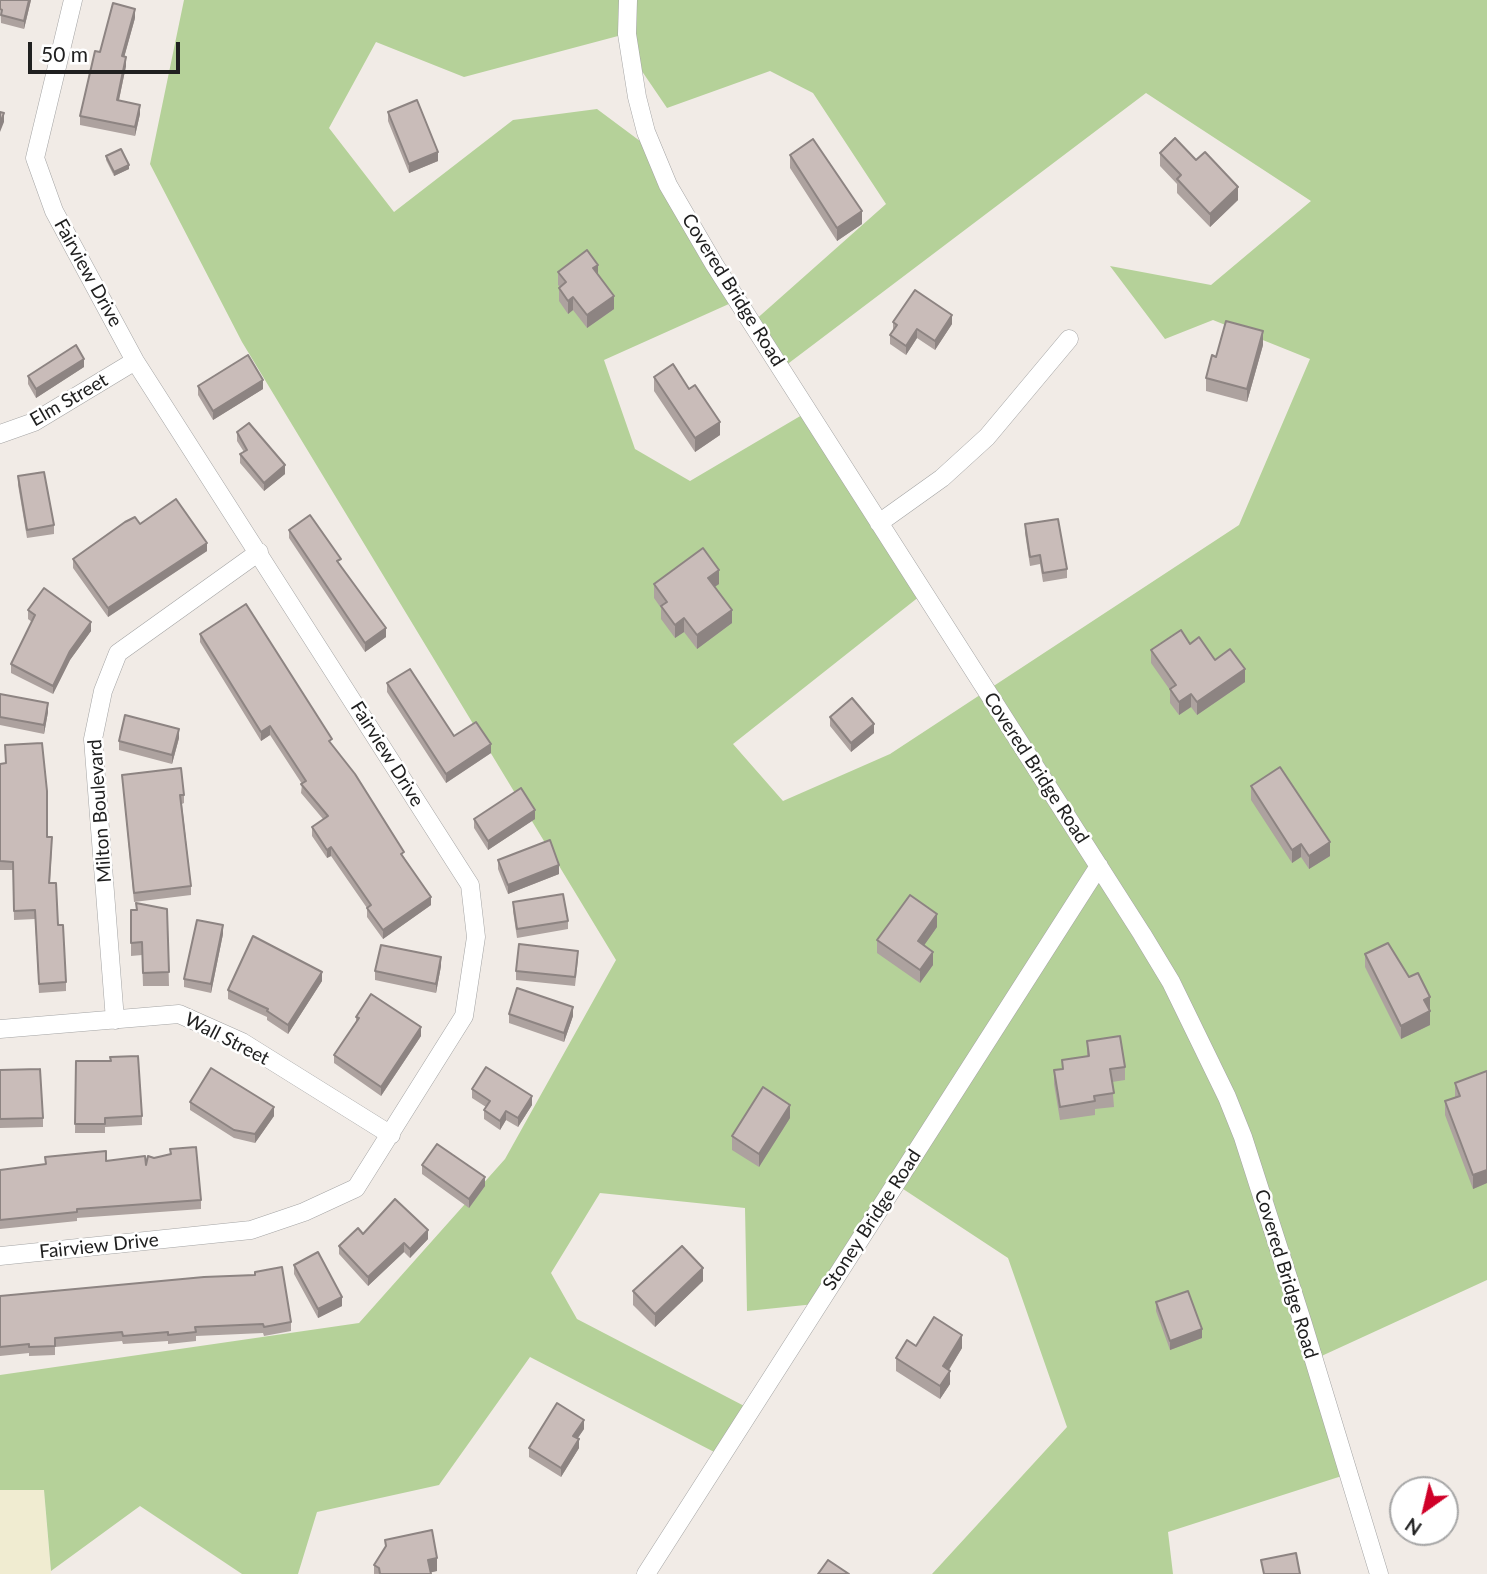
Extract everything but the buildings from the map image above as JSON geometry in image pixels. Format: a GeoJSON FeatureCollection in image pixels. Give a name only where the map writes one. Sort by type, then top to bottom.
{"type":"FeatureCollection","features":[{"type":"Feature","properties":{"kind":"street","name":"Fairview Drive"},"geometry":{"type":"LineString","coordinates":[[0,1256],[251,1230],[304,1212],[356,1188],[464,1016],[476,937],[470,885],[135,361],[54,211],[35,158],[73,0]]}},
{"type":"Feature","properties":{"kind":"street","name":"Covered Bridge Road"},"geometry":{"type":"LineString","coordinates":[[628,0],[627,34],[637,97],[646,132],[668,185],[714,264],[1171,982],[1227,1097],[1243,1137],[1379,1574]]}},
{"type":"Feature","properties":{"kind":"street"},"geometry":{"type":"LineString","coordinates":[[879,523],[942,478],[987,437],[1069,339]]}},
{"type":"Feature","properties":{"kind":"street","name":"Elm Street"},"geometry":{"type":"LineString","coordinates":[[0,434],[34,422],[135,361]]}},
{"type":"Feature","properties":{"kind":"street","name":"Milton Boulevard"},"geometry":{"type":"LineString","coordinates":[[115,1020],[93,739],[103,691],[118,653],[259,552]]}},
{"type":"Feature","properties":{"kind":"street","name":"Stoney Bridge Road"},"geometry":{"type":"LineString","coordinates":[[646,1574],[1099,866]]}},
{"type":"Feature","properties":{"kind":"street","name":"Wall Street"},"geometry":{"type":"LineString","coordinates":[[0,1029],[179,1014],[242,1042],[391,1135]]}},
{"type":"Feature","properties":{"kind":"shaded area"},"geometry":{"type":"Polygon","coordinates":[[[0,1490],[44,1490],[51,1574],[0,1574],[0,1490]]]}},
{"type":"Feature","properties":{"kind":"green space"},"geometry":{"type":"Polygon","coordinates":[[[184,0],[1487,0],[1487,1280],[1315,1359],[1348,1474],[1168,1532],[1173,1574],[932,1574],[1067,1427],[1008,1258],[894,1183],[815,1304],[747,1311],[745,1208],[600,1193],[551,1273],[577,1319],[750,1409],[720,1455],[530,1357],[439,1485],[317,1512],[298,1574],[242,1574],[140,1506],[51,1571],[44,1490],[0,1490],[0,1375],[359,1323],[505,1159],[616,960],[242,342],[150,164],[184,0]],[[618,36],[464,77],[376,42],[329,128],[394,212],[513,120],[597,109],[652,150],[740,299],[604,360],[635,449],[690,481],[802,415],[920,596],[733,744],[783,801],[890,754],[1239,525],[1310,359],[1213,320],[1165,339],[1110,266],[1211,285],[1311,201],[1146,93],[781,369],[753,322],[886,204],[813,93],[770,71],[667,108],[618,36]]]}}]}
